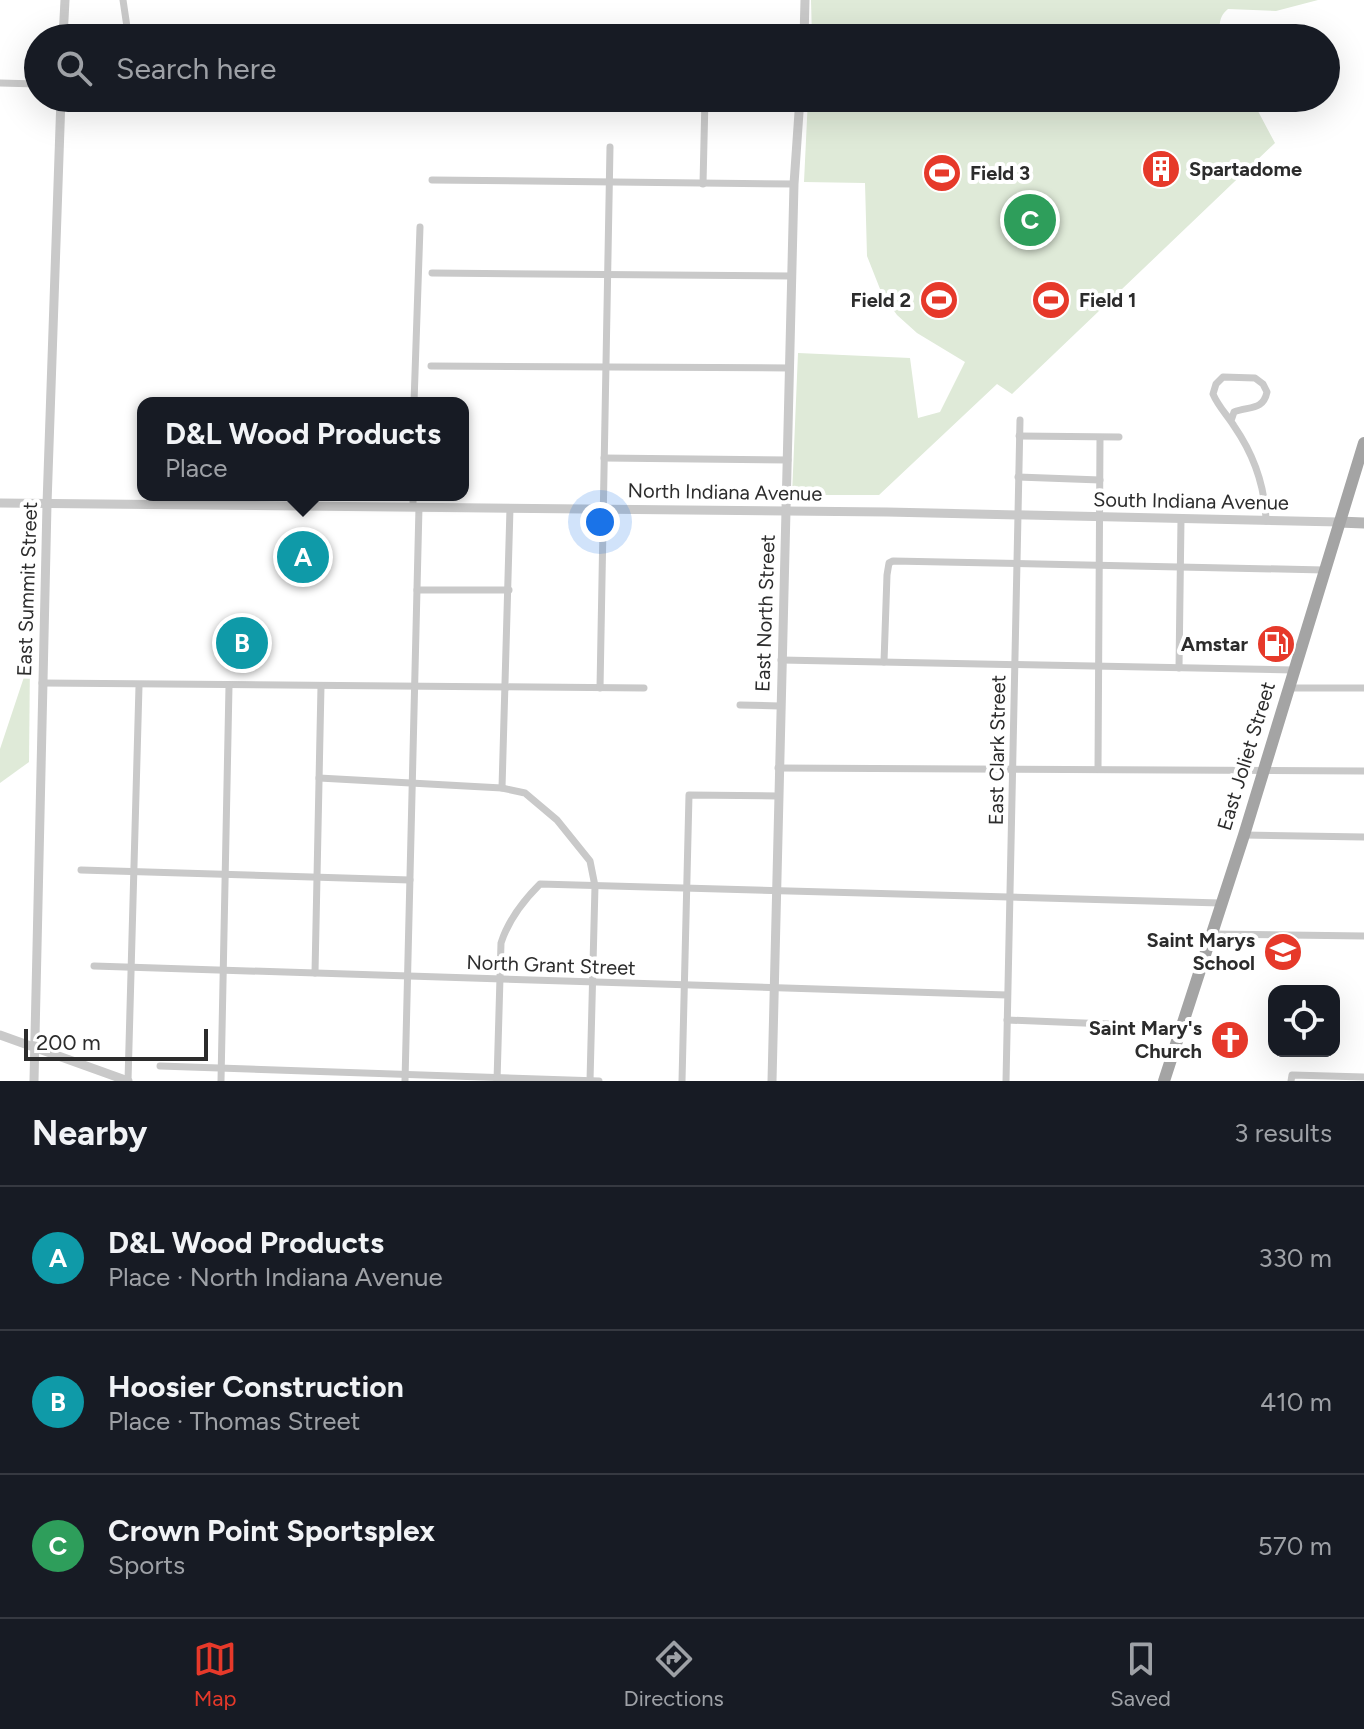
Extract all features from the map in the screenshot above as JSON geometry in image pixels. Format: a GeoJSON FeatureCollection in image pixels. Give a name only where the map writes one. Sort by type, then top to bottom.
{"type":"FeatureCollection","features":[{"type":"Feature","properties":{"kind":"main road","name":"East Joliet Street"},"geometry":{"type":"LineString","coordinates":[[1164,1081],[1244,835],[1364,443]]}},
{"type":"Feature","properties":{"kind":"main road","name":"South Indiana Avenue"},"geometry":{"type":"LineString","coordinates":[[1339,522],[1364,523]]}},
{"type":"Feature","properties":{"kind":"street"},"geometry":{"type":"LineString","coordinates":[[64,24],[65,0]]}},
{"type":"Feature","properties":{"kind":"street"},"geometry":{"type":"LineString","coordinates":[[123,0],[127,24]]}},
{"type":"Feature","properties":{"kind":"street"},"geometry":{"type":"LineString","coordinates":[[804,24],[805,0]]}},
{"type":"Feature","properties":{"kind":"street"},"geometry":{"type":"LineString","coordinates":[[0,83],[24,84]]}},
{"type":"Feature","properties":{"kind":"street","name":"East Summit Street"},"geometry":{"type":"LineString","coordinates":[[34,1081],[42,683],[61,112]]}},
{"type":"Feature","properties":{"kind":"street"},"geometry":{"type":"LineString","coordinates":[[703,184],[705,112]]}},
{"type":"Feature","properties":{"kind":"street","name":"East North Street"},"geometry":{"type":"LineString","coordinates":[[772,1081],[791,276],[799,112]]}},
{"type":"Feature","properties":{"kind":"street"},"geometry":{"type":"LineString","coordinates":[[600,688],[610,147]]}},
{"type":"Feature","properties":{"kind":"street"},"geometry":{"type":"LineString","coordinates":[[432,180],[794,184]]}},
{"type":"Feature","properties":{"kind":"street"},"geometry":{"type":"LineString","coordinates":[[414,397],[420,227]]}},
{"type":"Feature","properties":{"kind":"street"},"geometry":{"type":"LineString","coordinates":[[432,273],[791,276]]}},
{"type":"Feature","properties":{"kind":"street"},"geometry":{"type":"LineString","coordinates":[[431,366],[790,368]]}},
{"type":"Feature","properties":{"kind":"street"},"geometry":{"type":"LineString","coordinates":[[1231,421],[1234,412],[1264,402],[1267,392],[1260,380],[1223,377],[1216,384],[1215,398],[1258,471],[1265,499],[1266,521]]}},
{"type":"Feature","properties":{"kind":"street","name":"East Clark Street"},"geometry":{"type":"LineString","coordinates":[[1006,1081],[1020,420]]}},
{"type":"Feature","properties":{"kind":"street"},"geometry":{"type":"LineString","coordinates":[[1019,436],[1119,437]]}},
{"type":"Feature","properties":{"kind":"street"},"geometry":{"type":"LineString","coordinates":[[1098,769],[1100,438]]}},
{"type":"Feature","properties":{"kind":"street"},"geometry":{"type":"LineString","coordinates":[[604,458],[788,460]]}},
{"type":"Feature","properties":{"kind":"street"},"geometry":{"type":"LineString","coordinates":[[1018,477],[1100,480]]}},
{"type":"Feature","properties":{"kind":"street"},"geometry":{"type":"LineString","coordinates":[[405,1078],[417,590],[414,501]]}},
{"type":"Feature","properties":{"kind":"street","name":"North Indiana Avenue"},"geometry":{"type":"LineString","coordinates":[[0,503],[1018,515]]}},
{"type":"Feature","properties":{"kind":"street"},"geometry":{"type":"LineString","coordinates":[[502,788],[510,508]]}},
{"type":"Feature","properties":{"kind":"street","name":"South Indiana Avenue"},"geometry":{"type":"LineString","coordinates":[[1018,515],[1339,522]]}},
{"type":"Feature","properties":{"kind":"street"},"geometry":{"type":"LineString","coordinates":[[1179,668],[1181,519]]}},
{"type":"Feature","properties":{"kind":"street"},"geometry":{"type":"LineString","coordinates":[[884,662],[889,563],[900,560],[1324,570]]}},
{"type":"Feature","properties":{"kind":"street"},"geometry":{"type":"LineString","coordinates":[[417,590],[509,590]]}},
{"type":"Feature","properties":{"kind":"street"},"geometry":{"type":"LineString","coordinates":[[781,660],[1293,670]]}},
{"type":"Feature","properties":{"kind":"street"},"geometry":{"type":"LineString","coordinates":[[42,683],[644,688]]}},
{"type":"Feature","properties":{"kind":"street"},"geometry":{"type":"LineString","coordinates":[[0,1035],[128,1081],[139,686]]}},
{"type":"Feature","properties":{"kind":"street"},"geometry":{"type":"LineString","coordinates":[[221,1081],[229,686]]}},
{"type":"Feature","properties":{"kind":"street"},"geometry":{"type":"LineString","coordinates":[[315,973],[321,686]]}},
{"type":"Feature","properties":{"kind":"street"},"geometry":{"type":"LineString","coordinates":[[1287,688],[1364,688]]}},
{"type":"Feature","properties":{"kind":"street"},"geometry":{"type":"LineString","coordinates":[[740,705],[780,706]]}},
{"type":"Feature","properties":{"kind":"street"},"geometry":{"type":"LineString","coordinates":[[778,768],[1364,771]]}},
{"type":"Feature","properties":{"kind":"street"},"geometry":{"type":"LineString","coordinates":[[319,778],[502,788],[525,793],[557,820],[590,861],[595,886],[590,1081]]}},
{"type":"Feature","properties":{"kind":"street"},"geometry":{"type":"LineString","coordinates":[[682,1081],[689,795],[778,796]]}},
{"type":"Feature","properties":{"kind":"street"},"geometry":{"type":"LineString","coordinates":[[1244,835],[1364,837]]}},
{"type":"Feature","properties":{"kind":"street"},"geometry":{"type":"LineString","coordinates":[[81,870],[410,880]]}},
{"type":"Feature","properties":{"kind":"street"},"geometry":{"type":"LineString","coordinates":[[497,1079],[501,943],[528,896],[540,884],[1220,903]]}},
{"type":"Feature","properties":{"kind":"street"},"geometry":{"type":"LineString","coordinates":[[1210,934],[1364,936]]}},
{"type":"Feature","properties":{"kind":"street","name":"North Grant Street"},"geometry":{"type":"LineString","coordinates":[[94,966],[1007,995]]}},
{"type":"Feature","properties":{"kind":"street"},"geometry":{"type":"LineString","coordinates":[[1007,1020],[1181,1027]]}},
{"type":"Feature","properties":{"kind":"street"},"geometry":{"type":"LineString","coordinates":[[160,1066],[314,1071],[405,1078],[599,1081]]}},
{"type":"Feature","properties":{"kind":"street"},"geometry":{"type":"LineString","coordinates":[[313,1081],[314,1071]]}},
{"type":"Feature","properties":{"kind":"street"},"geometry":{"type":"LineString","coordinates":[[1292,1078],[1364,1077]]}},
{"type":"Feature","properties":{"kind":"green space"},"geometry":{"type":"Polygon","coordinates":[[[811,0],[1318,0],[1276,11],[1228,9],[1220,24],[812,24],[811,0]]]}},
{"type":"Feature","properties":{"kind":"green space"},"geometry":{"type":"Polygon","coordinates":[[[807,112],[1258,112],[1275,143],[1012,394],[997,384],[879,495],[792,495],[798,353],[910,358],[918,418],[940,412],[965,362],[917,333],[897,315],[882,294],[867,256],[865,183],[804,182],[807,112]]]}},
{"type":"Feature","properties":{"kind":"green space"},"geometry":{"type":"Polygon","coordinates":[[[30,659],[29,762],[0,783],[0,749],[30,659]]]}},
{"type":"Feature","properties":{"kind":"place","name":"Spartadome"},"geometry":{"type":"Point","coordinates":[1161,169]}},
{"type":"Feature","properties":{"kind":"place","name":"Field 3"},"geometry":{"type":"Point","coordinates":[942,173]}},
{"type":"Feature","properties":{"kind":"place","name":"Crown Point Sportsplex"},"geometry":{"type":"Point","coordinates":[1030,220]}},
{"type":"Feature","properties":{"kind":"place","name":"Field 2"},"geometry":{"type":"Point","coordinates":[939,300]}},
{"type":"Feature","properties":{"kind":"place","name":"Field 1"},"geometry":{"type":"Point","coordinates":[1051,300]}},
{"type":"Feature","properties":{"kind":"place","name":"D&L Wood Products"},"geometry":{"type":"Point","coordinates":[303,557]}},
{"type":"Feature","properties":{"kind":"place","name":"Hoosier Construction"},"geometry":{"type":"Point","coordinates":[242,643]}},
{"type":"Feature","properties":{"kind":"place","name":"Amstar"},"geometry":{"type":"Point","coordinates":[1276,644]}},
{"type":"Feature","properties":{"kind":"place","name":"Saint Marys School"},"geometry":{"type":"Point","coordinates":[1283,952]}},
{"type":"Feature","properties":{"kind":"place","name":"Saint Mary's Church"},"geometry":{"type":"Point","coordinates":[1230,1040]}}]}
